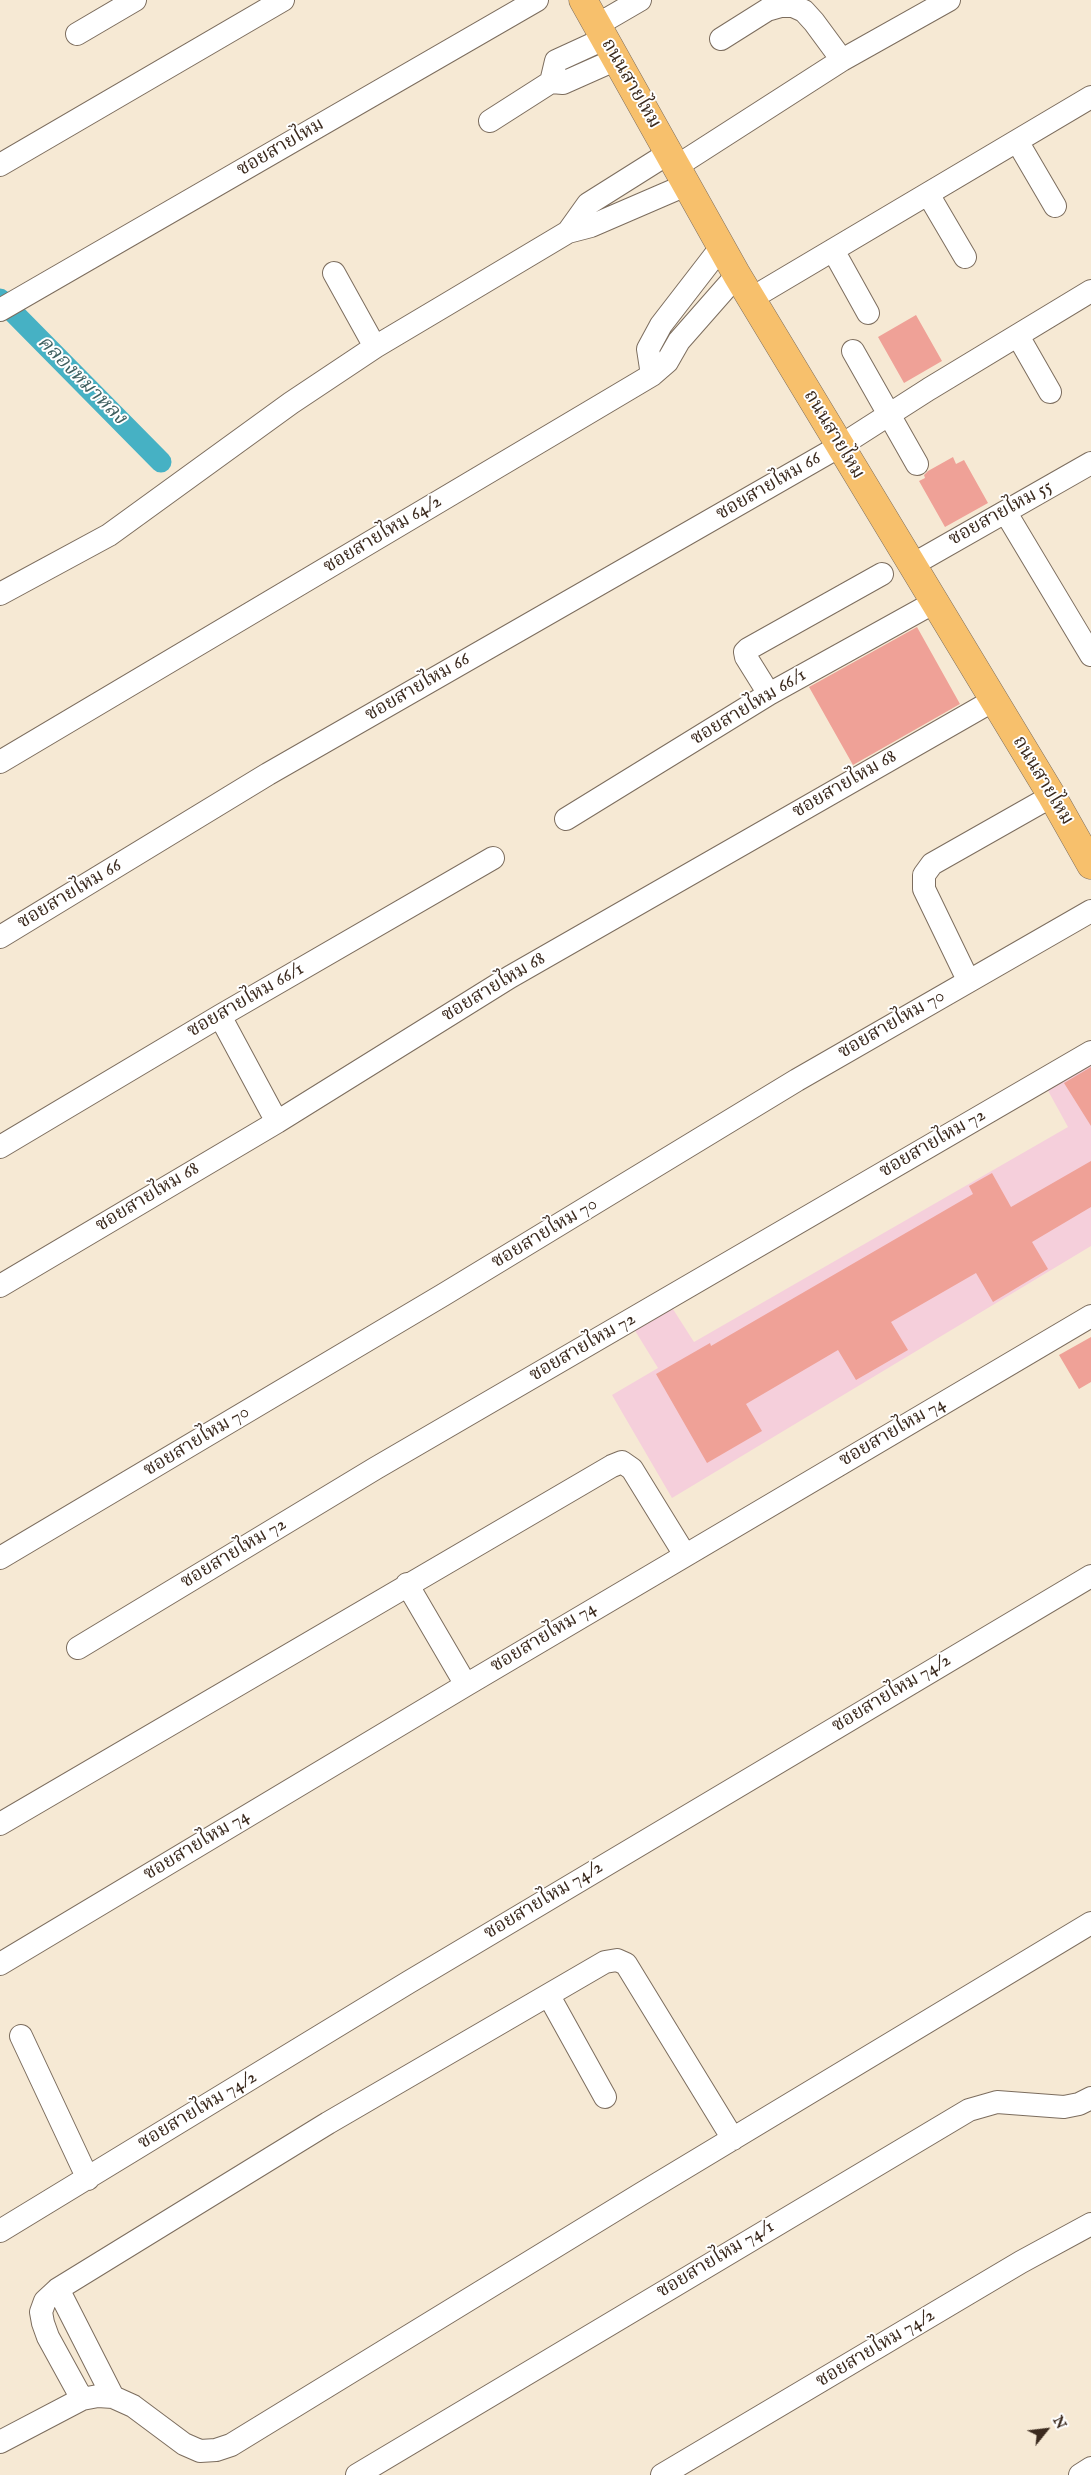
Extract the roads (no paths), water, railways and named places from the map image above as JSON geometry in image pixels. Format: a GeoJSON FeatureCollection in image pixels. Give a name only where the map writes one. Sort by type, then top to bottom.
{"type":"FeatureCollection","features":[{"type":"Feature","properties":{"kind":"main road","name":"ถนนสายไหม"},"geometry":{"type":"LineString","coordinates":[[583,0],[737,275],[1052,796],[1091,865]]}},
{"type":"Feature","properties":{"kind":"street"},"geometry":{"type":"LineString","coordinates":[[77,34],[134,0]]}},
{"type":"Feature","properties":{"kind":"street"},"geometry":{"type":"LineString","coordinates":[[0,165],[284,0]]}},
{"type":"Feature","properties":{"kind":"street","name":"ซอยสายไหม"},"geometry":{"type":"LineString","coordinates":[[0,310],[536,0]]}},
{"type":"Feature","properties":{"kind":"street"},"geometry":{"type":"LineString","coordinates":[[490,121],[551,82],[556,62],[606,41],[640,0]]}},
{"type":"Feature","properties":{"kind":"street"},"geometry":{"type":"LineString","coordinates":[[0,594],[109,535],[291,403],[375,348],[568,232],[592,226],[842,60],[949,0]]}},
{"type":"Feature","properties":{"kind":"street"},"geometry":{"type":"LineString","coordinates":[[721,39],[768,10],[781,6],[793,6],[804,12],[814,22],[842,60]]}},
{"type":"Feature","properties":{"kind":"street"},"geometry":{"type":"LineString","coordinates":[[752,298],[1091,97]]}},
{"type":"Feature","properties":{"kind":"street"},"geometry":{"type":"LineString","coordinates":[[1017,141],[1054,206]]}},
{"type":"Feature","properties":{"kind":"street"},"geometry":{"type":"LineString","coordinates":[[568,232],[588,204],[677,168]]}},
{"type":"Feature","properties":{"kind":"street"},"geometry":{"type":"LineString","coordinates":[[928,194],[965,256]]}},
{"type":"Feature","properties":{"kind":"street"},"geometry":{"type":"LineString","coordinates":[[652,375],[648,349],[661,325],[722,246]]}},
{"type":"Feature","properties":{"kind":"street"},"geometry":{"type":"LineString","coordinates":[[833,250],[868,313]]}},
{"type":"Feature","properties":{"kind":"street"},"geometry":{"type":"LineString","coordinates":[[334,273],[375,348]]}},
{"type":"Feature","properties":{"kind":"street","name":"ซอยสายไหม 64/2"},"geometry":{"type":"LineString","coordinates":[[0,762],[652,375],[667,362],[679,341],[737,275]]}},
{"type":"Feature","properties":{"kind":"street","name":"ซอยสายไหม 66"},"geometry":{"type":"LineString","coordinates":[[0,937],[268,774],[840,446],[1091,291]]}},
{"type":"Feature","properties":{"kind":"street"},"geometry":{"type":"LineString","coordinates":[[1018,336],[1050,392]]}},
{"type":"Feature","properties":{"kind":"street"},"geometry":{"type":"LineString","coordinates":[[853,351],[917,464]]}},
{"type":"Feature","properties":{"kind":"street","name":"ซอยสายไหม 55"},"geometry":{"type":"LineString","coordinates":[[912,565],[1091,464]]}},
{"type":"Feature","properties":{"kind":"street"},"geometry":{"type":"LineString","coordinates":[[1006,513],[1091,655]]}},
{"type":"Feature","properties":{"kind":"street"},"geometry":{"type":"LineString","coordinates":[[769,694],[746,657],[748,649],[882,574]]}},
{"type":"Feature","properties":{"kind":"street","name":"ซอยสายไหม 66/1"},"geometry":{"type":"LineString","coordinates":[[566,819],[769,694],[935,602]]}},
{"type":"Feature","properties":{"kind":"street","name":"ซอยสายไหม 68"},"geometry":{"type":"LineString","coordinates":[[0,1286],[277,1122],[510,977],[994,700]]}},
{"type":"Feature","properties":{"kind":"street"},"geometry":{"type":"LineString","coordinates":[[968,980],[924,888],[924,875],[932,864],[1052,796]]}},
{"type":"Feature","properties":{"kind":"street","name":"ซอยสายไหม 66/1"},"geometry":{"type":"LineString","coordinates":[[0,1148],[220,1016],[493,858]]}},
{"type":"Feature","properties":{"kind":"street","name":"ซอยสายไหม 70"},"geometry":{"type":"LineString","coordinates":[[0,1558],[968,980],[1091,911]]}},
{"type":"Feature","properties":{"kind":"street"},"geometry":{"type":"LineString","coordinates":[[220,1016],[277,1122]]}},
{"type":"Feature","properties":{"kind":"street","name":"ซอยสายไหม 72"},"geometry":{"type":"LineString","coordinates":[[78,1648],[376,1468],[1091,1052]]}},
{"type":"Feature","properties":{"kind":"street","name":"ซอยสายไหม 74"},"geometry":{"type":"LineString","coordinates":[[0,1964],[466,1685],[1091,1316]]}},
{"type":"Feature","properties":{"kind":"street"},"geometry":{"type":"LineString","coordinates":[[0,1824],[407,1584],[622,1462],[632,1469],[685,1555]]}},
{"type":"Feature","properties":{"kind":"street","name":"ซอยสายไหม 74/2"},"geometry":{"type":"LineString","coordinates":[[0,2231],[418,1977],[1091,1576]]}},
{"type":"Feature","properties":{"kind":"street"},"geometry":{"type":"LineString","coordinates":[[407,1584],[466,1685]]}},
{"type":"Feature","properties":{"kind":"street"},"geometry":{"type":"LineString","coordinates":[[0,2442],[82,2399],[98,2396],[113,2397],[133,2406],[184,2444],[200,2451],[216,2450],[231,2445],[1091,1923]]}},
{"type":"Feature","properties":{"kind":"street"},"geometry":{"type":"LineString","coordinates":[[82,2399],[48,2337],[41,2312],[45,2301],[58,2289],[328,2123],[605,1962],[617,1960],[626,1964],[733,2139]]}},
{"type":"Feature","properties":{"kind":"street"},"geometry":{"type":"LineString","coordinates":[[548,1996],[605,2096]]}},
{"type":"Feature","properties":{"kind":"street"},"geometry":{"type":"LineString","coordinates":[[21,2036],[88,2178]]}},
{"type":"Feature","properties":{"kind":"street","name":"ซอยสายไหม 74/1"},"geometry":{"type":"LineString","coordinates":[[357,2475],[969,2110],[997,2102],[1064,2107],[1079,2104],[1091,2098]]}},
{"type":"Feature","properties":{"kind":"street","name":"ซอยสายไหม 74/2"},"geometry":{"type":"LineString","coordinates":[[662,2475],[1021,2262],[1091,2224]]}},
{"type":"Feature","properties":{"kind":"street"},"geometry":{"type":"LineString","coordinates":[[58,2289],[113,2397]]}},
{"type":"Feature","properties":{"kind":"street"},"geometry":{"type":"LineString","coordinates":[[1080,2475],[1091,2468]]}},
{"type":"Feature","properties":{"kind":"waterway","name":"คลองหมาหลง"},"geometry":{"type":"LineString","coordinates":[[0,299],[161,462]]}}]}
